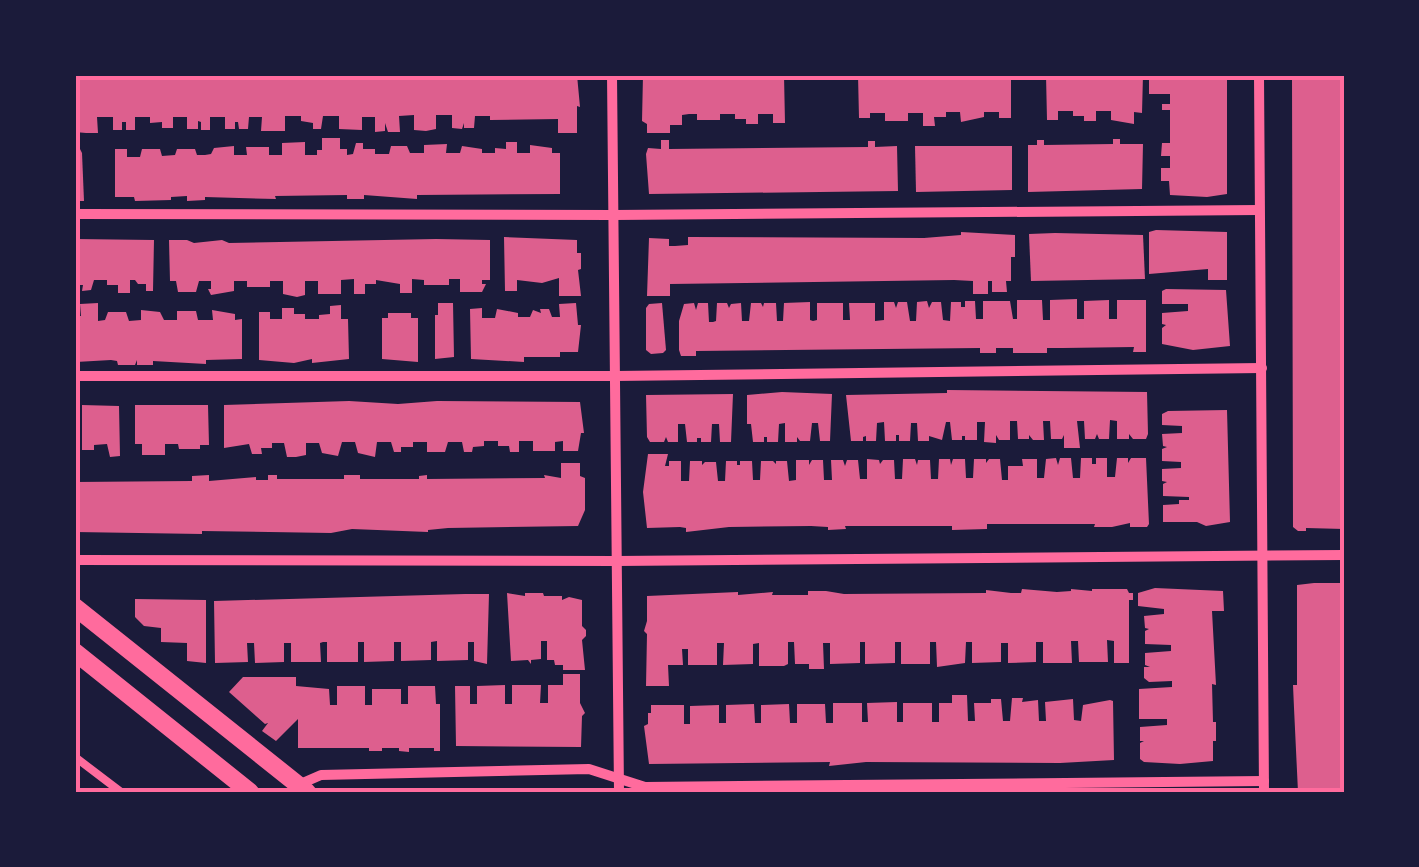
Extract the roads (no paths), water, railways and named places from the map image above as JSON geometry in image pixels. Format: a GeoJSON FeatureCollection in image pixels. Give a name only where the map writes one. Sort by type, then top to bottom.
{"type":"FeatureCollection","features":[{"type":"Feature","properties":{"kind":"street"},"geometry":{"type":"LineString","coordinates":[[612,75],[618,792]]}},
{"type":"Feature","properties":{"kind":"street"},"geometry":{"type":"LineString","coordinates":[[75,607],[299,790],[321,775],[588,770],[645,787],[1264,786],[1259,75]]}},
{"type":"Feature","properties":{"kind":"street"},"geometry":{"type":"LineString","coordinates":[[75,214],[1259,210]]}},
{"type":"Feature","properties":{"kind":"street"},"geometry":{"type":"LineString","coordinates":[[75,376],[615,376],[1262,368]]}},
{"type":"Feature","properties":{"kind":"street"},"geometry":{"type":"LineString","coordinates":[[75,560],[616,561],[1344,555]]}},
{"type":"Feature","properties":{"kind":"street"},"geometry":{"type":"LineString","coordinates":[[75,652],[250,792]]}},
{"type":"Feature","properties":{"kind":"lane"},"geometry":{"type":"LineString","coordinates":[[75,756],[121,792]]}}]}
